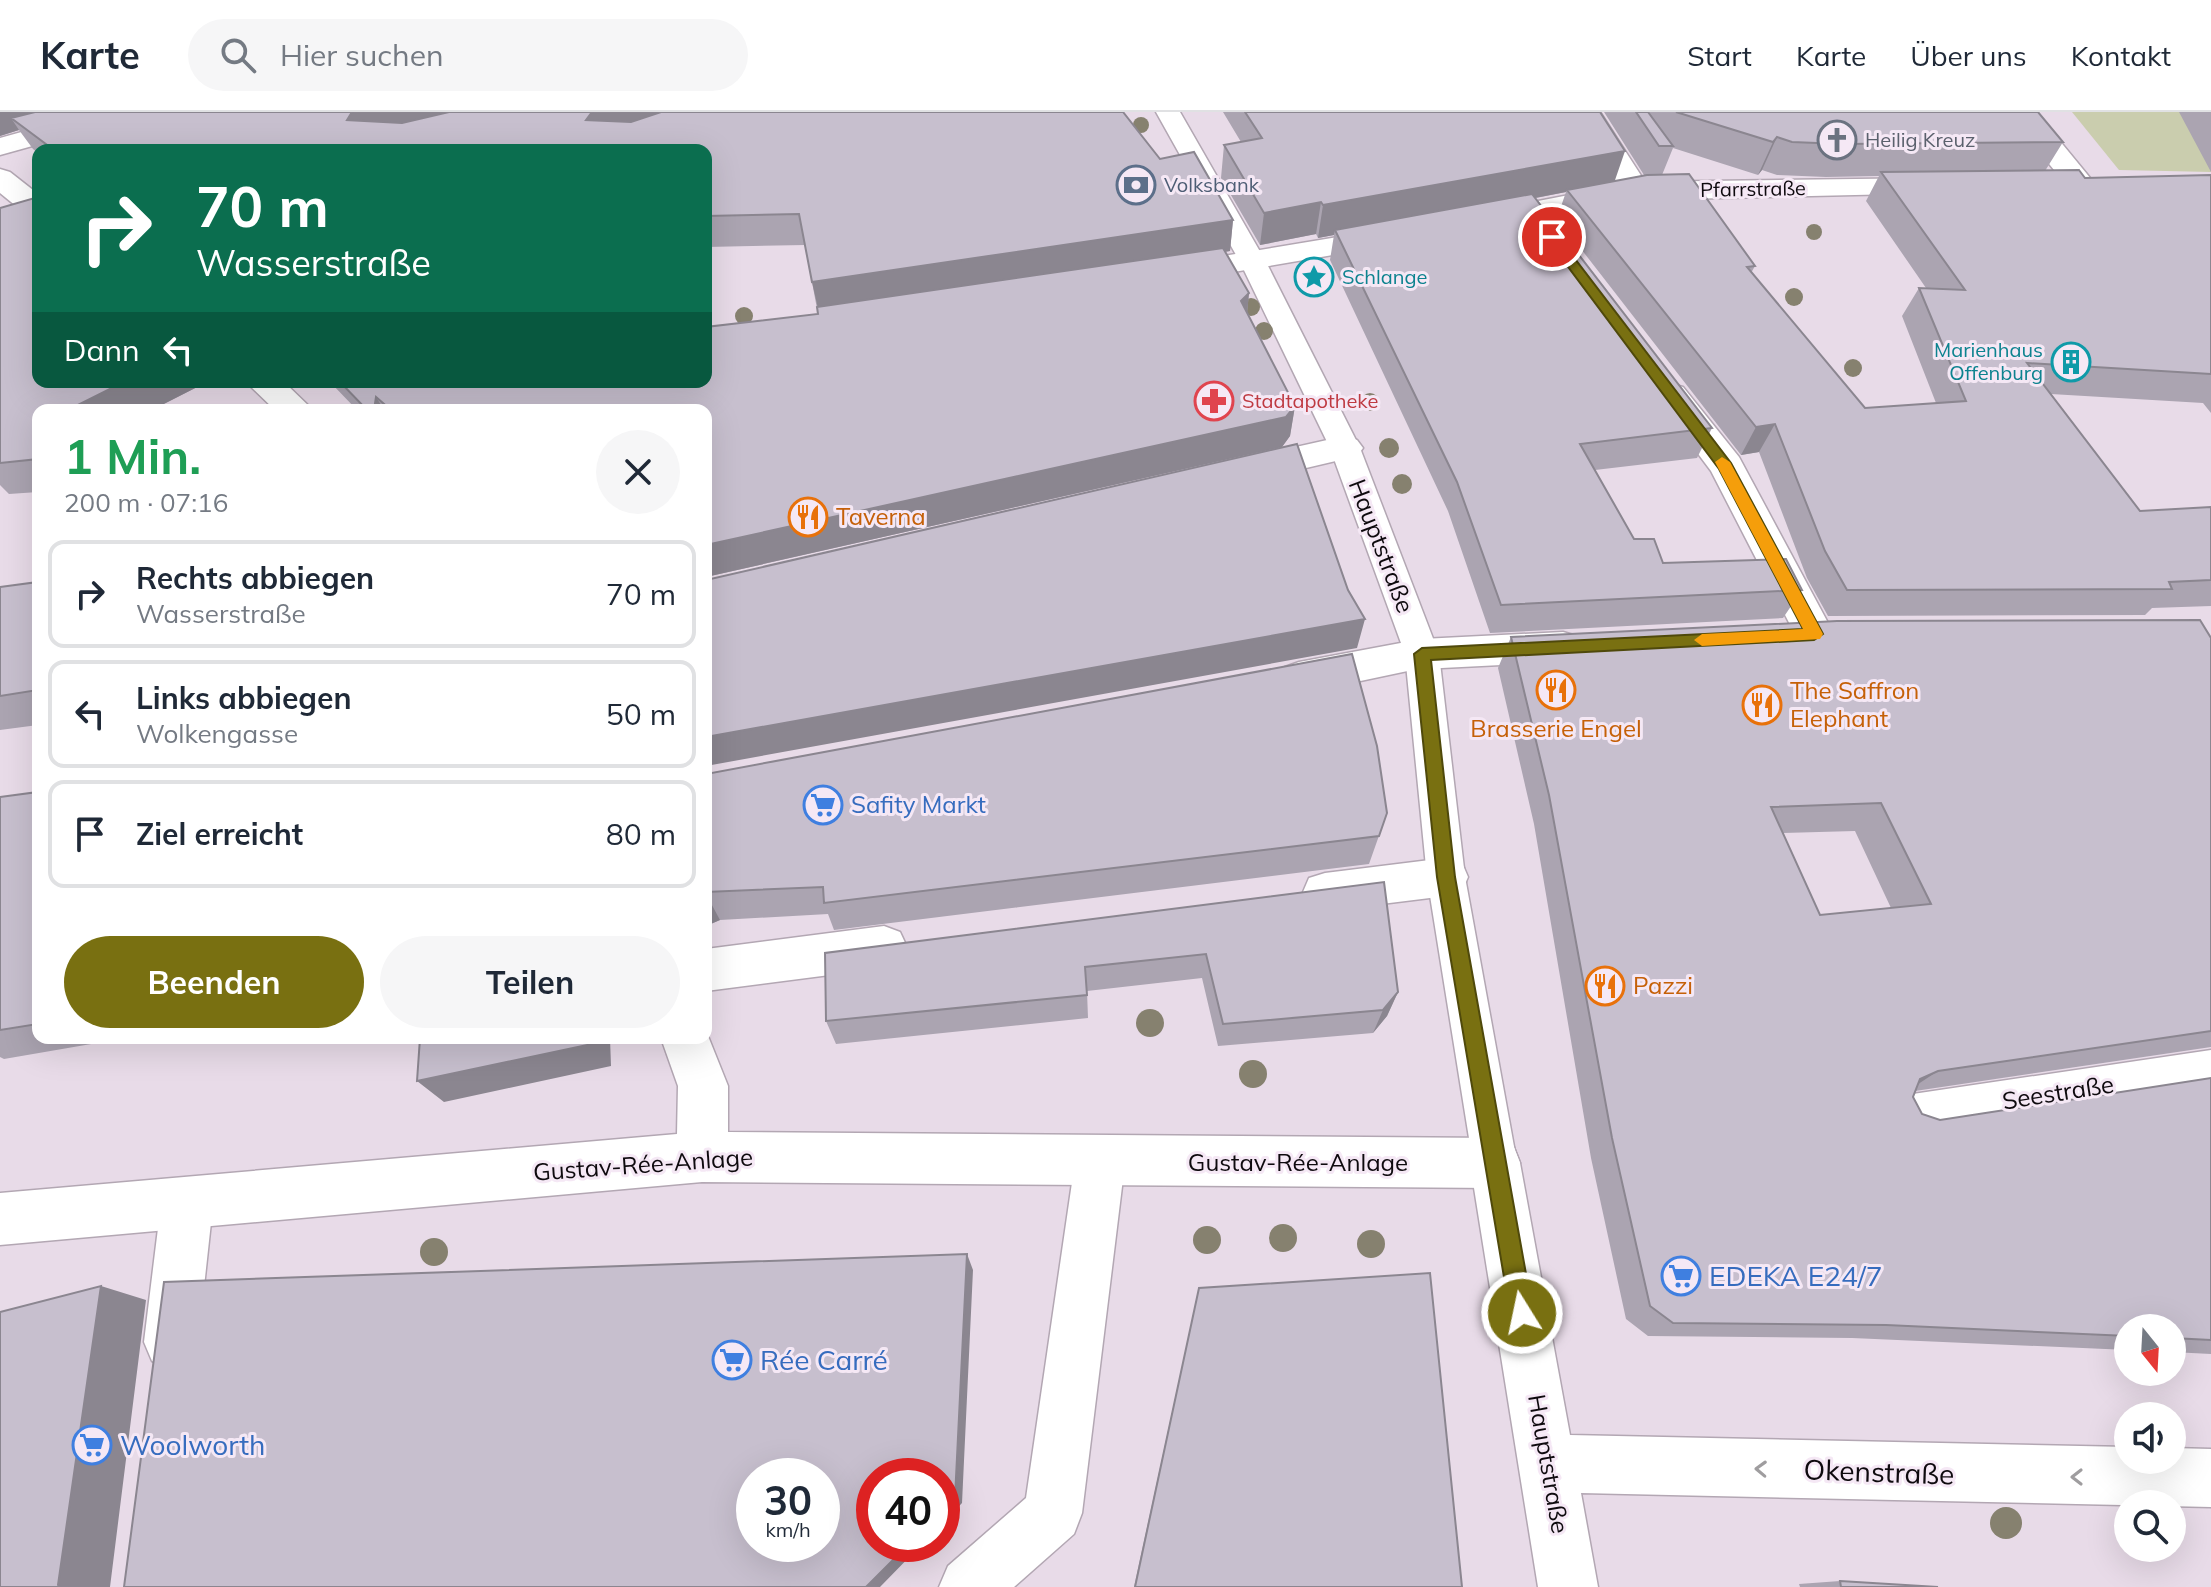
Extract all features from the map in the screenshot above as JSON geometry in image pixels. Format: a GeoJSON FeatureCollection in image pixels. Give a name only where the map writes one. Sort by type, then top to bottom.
{"type":"FeatureCollection","features":[{"type":"Feature","properties":{"kind":"street"},"geometry":{"type":"LineString","coordinates":[[0,147],[123,112]]}},
{"type":"Feature","properties":{"kind":"street"},"geometry":{"type":"LineString","coordinates":[[1586,112],[1636,191]]}},
{"type":"Feature","properties":{"kind":"street"},"geometry":{"type":"LineString","coordinates":[[2021,112],[2081,185]]}},
{"type":"Feature","properties":{"kind":"street"},"geometry":{"type":"LineString","coordinates":[[0,178],[32,205]]}},
{"type":"Feature","properties":{"kind":"street"},"geometry":{"type":"LineString","coordinates":[[2049,186],[2112,185]]}},
{"type":"Feature","properties":{"kind":"street","name":"Pfarrstraße"},"geometry":{"type":"LineString","coordinates":[[1581,275],[1518,214],[1636,191],[1954,187]]}},
{"type":"Feature","properties":{"kind":"street"},"geometry":{"type":"LineString","coordinates":[[0,212],[32,206]]}},
{"type":"Feature","properties":{"kind":"street"},"geometry":{"type":"LineString","coordinates":[[1138,279],[1428,230]]}},
{"type":"Feature","properties":{"kind":"street"},"geometry":{"type":"LineString","coordinates":[[1648,364],[1726,466],[1830,634],[1769,637]]}},
{"type":"Feature","properties":{"kind":"street"},"geometry":{"type":"LineString","coordinates":[[270,388],[289,404]]}},
{"type":"Feature","properties":{"kind":"street"},"geometry":{"type":"LineString","coordinates":[[1208,479],[1345,448]]}},
{"type":"Feature","properties":{"kind":"street"},"geometry":{"type":"LineString","coordinates":[[1261,685],[1422,654],[1601,645]]}},
{"type":"Feature","properties":{"kind":"street"},"geometry":{"type":"LineString","coordinates":[[1289,897],[1446,877]]}},
{"type":"Feature","properties":{"kind":"street"},"geometry":{"type":"LineString","coordinates":[[712,969],[926,942]]}},
{"type":"Feature","properties":{"kind":"street"},"geometry":{"type":"LineString","coordinates":[[687,1044],[703,1086],[702,1157]]}},
{"type":"Feature","properties":{"kind":"street","name":"Gustav-Rée-Anlage"},"geometry":{"type":"LineString","coordinates":[[0,1219],[702,1157],[1495,1163]]}},
{"type":"Feature","properties":{"kind":"street"},"geometry":{"type":"LineString","coordinates":[[969,1587],[1053,1513],[1100,1162]]}},
{"type":"Feature","properties":{"kind":"street","name":"Hauptstraße"},"geometry":{"type":"LineString","coordinates":[[1495,1163],[1568,1587]]}},
{"type":"Feature","properties":{"kind":"street"},"geometry":{"type":"LineString","coordinates":[[166,1388],[187,1204]]}},
{"type":"Feature","properties":{"kind":"street","name":"Okenstraße"},"geometry":{"type":"LineString","coordinates":[[1548,1463],[2211,1478]]}},
{"type":"Feature","properties":{"kind":"lane","name":"Hauptstraße"},"geometry":{"type":"LineString","coordinates":[[1168,112],[1253,262],[1345,448],[1422,654],[1446,877],[1495,1163]]}},
{"type":"Feature","properties":{"kind":"lane","name":"Seestraße"},"geometry":{"type":"LineString","coordinates":[[1906,1116],[2211,1070]]}},
{"type":"Feature","properties":{"kind":"green space"},"geometry":{"type":"Polygon","coordinates":[[[2072,112],[2211,112],[2211,172],[2119,170],[2072,112]]]}},
{"type":"Feature","properties":{"kind":"building"},"geometry":{"type":"Polygon","coordinates":[[[35,112],[352,112],[347,120],[402,123],[449,112],[592,112],[586,120],[631,122],[661,112],[1123,112],[1160,159],[1194,152],[1233,220],[812,282],[799,214],[712,216],[712,144],[46,144],[11,118],[35,112]]]}},
{"type":"Feature","properties":{"kind":"building"},"geometry":{"type":"Polygon","coordinates":[[[1245,112],[1600,112],[1625,151],[1264,213],[1224,145],[1262,138],[1245,112]]]}},
{"type":"Feature","properties":{"kind":"building"},"geometry":{"type":"Polygon","coordinates":[[[1636,112],[1648,112],[1673,146],[1659,146],[1636,112]]]}},
{"type":"Feature","properties":{"kind":"building"},"geometry":{"type":"Polygon","coordinates":[[[1676,112],[2038,112],[2063,142],[1842,144],[1792,142],[1777,137],[1773,142],[1676,112]]]}},
{"type":"Feature","properties":{"kind":"building"},"geometry":{"type":"Polygon","coordinates":[[[2079,170],[2085,178],[2211,175],[2211,374],[2027,363],[2140,511],[2211,507],[2211,580],[2169,582],[2172,589],[1847,590],[1825,551],[1775,424],[1756,427],[1567,190],[1647,175],[1689,174],[1755,266],[1747,267],[1865,408],[1966,401],[1919,288],[1965,290],[1881,172],[2079,170]]]}},
{"type":"Feature","properties":{"kind":"building"},"geometry":{"type":"Polygon","coordinates":[[[1532,194],[1712,428],[1580,444],[1634,539],[1654,539],[1663,563],[1786,559],[1802,590],[1501,605],[1457,482],[1335,230],[1532,194]]]}},
{"type":"Feature","properties":{"kind":"building"},"geometry":{"type":"Polygon","coordinates":[[[32,199],[32,388],[112,388],[80,404],[32,404],[32,460],[0,463],[0,208],[32,199]]]}},
{"type":"Feature","properties":{"kind":"building"},"geometry":{"type":"Polygon","coordinates":[[[1223,248],[1249,293],[1241,301],[1295,406],[1286,417],[712,544],[712,404],[384,404],[376,397],[375,404],[361,404],[346,388],[712,388],[712,326],[818,314],[817,307],[1223,248]]]}},
{"type":"Feature","properties":{"kind":"building"},"geometry":{"type":"Polygon","coordinates":[[[1297,444],[1348,590],[1365,619],[712,736],[712,579],[1297,444]]]}},
{"type":"Feature","properties":{"kind":"building"},"geometry":{"type":"Polygon","coordinates":[[[32,583],[32,691],[0,696],[0,587],[32,583]]]}},
{"type":"Feature","properties":{"kind":"building"},"geometry":{"type":"Polygon","coordinates":[[[2200,620],[2211,638],[2211,1031],[1938,1071],[1920,1079],[1913,1097],[1922,1114],[1940,1120],[2211,1078],[2211,1340],[2186,1339],[2186,1314],[2114,1314],[2114,1335],[1886,1325],[1673,1323],[1650,1306],[1612,1138],[1549,795],[1511,637],[1837,621],[2200,620]],[[1881,803],[1771,807],[1820,915],[1931,904],[1881,803]]]}},
{"type":"Feature","properties":{"kind":"building"},"geometry":{"type":"Polygon","coordinates":[[[1352,654],[1377,746],[1387,813],[1379,836],[824,903],[823,887],[712,892],[712,773],[1352,654]]]}},
{"type":"Feature","properties":{"kind":"building"},"geometry":{"type":"Polygon","coordinates":[[[32,793],[32,1025],[0,1030],[0,797],[32,793]]]}},
{"type":"Feature","properties":{"kind":"building"},"geometry":{"type":"Polygon","coordinates":[[[1384,882],[1398,992],[1383,1010],[1223,1024],[1206,954],[1085,967],[1087,995],[826,1021],[825,953],[1384,882]]]}},
{"type":"Feature","properties":{"kind":"building"},"geometry":{"type":"Polygon","coordinates":[[[420,1044],[592,1044],[417,1081],[420,1044]]]}},
{"type":"Feature","properties":{"kind":"building"},"geometry":{"type":"Polygon","coordinates":[[[967,1254],[957,1458],[856,1458],[856,1562],[891,1562],[866,1587],[124,1587],[164,1282],[967,1254]]]}},
{"type":"Feature","properties":{"kind":"building"},"geometry":{"type":"Polygon","coordinates":[[[1430,1273],[1462,1587],[1135,1587],[1199,1288],[1430,1273]]]}},
{"type":"Feature","properties":{"kind":"building"},"geometry":{"type":"Polygon","coordinates":[[[101,1286],[60,1587],[0,1587],[0,1312],[101,1286]]]}},
{"type":"Feature","properties":{"kind":"building"},"geometry":{"type":"Polygon","coordinates":[[[1840,1581],[1938,1587],[1841,1587],[1840,1581]]]}},
{"type":"Feature","properties":{"kind":"slow traffic"},"geometry":{"type":"LineString","coordinates":[[1702,640],[1814,634],[1722,462]]}},
{"type":"Feature","properties":{"kind":"place","name":"Heilig Kreuz"},"geometry":{"type":"Point","coordinates":[1837,140]}},
{"type":"Feature","properties":{"kind":"place","name":"Volksbank"},"geometry":{"type":"Point","coordinates":[1136,185]}},
{"type":"Feature","properties":{"kind":"place","name":"Schlange"},"geometry":{"type":"Point","coordinates":[1314,277]}},
{"type":"Feature","properties":{"kind":"place","name":"Marienhaus Offenburg"},"geometry":{"type":"Point","coordinates":[2071,362]}},
{"type":"Feature","properties":{"kind":"place","name":"Stadtapotheke"},"geometry":{"type":"Point","coordinates":[1214,401]}},
{"type":"Feature","properties":{"kind":"place","name":"Taverna"},"geometry":{"type":"Point","coordinates":[808,517]}},
{"type":"Feature","properties":{"kind":"place","name":"Brasserie Engel"},"geometry":{"type":"Point","coordinates":[1556,690]}},
{"type":"Feature","properties":{"kind":"place","name":"The Saffron Elephant"},"geometry":{"type":"Point","coordinates":[1762,705]}},
{"type":"Feature","properties":{"kind":"place","name":"Safity Markt"},"geometry":{"type":"Point","coordinates":[823,805]}},
{"type":"Feature","properties":{"kind":"place","name":"Pazzi"},"geometry":{"type":"Point","coordinates":[1605,986]}},
{"type":"Feature","properties":{"kind":"place","name":"EDEKA E24/7"},"geometry":{"type":"Point","coordinates":[1681,1276]}},
{"type":"Feature","properties":{"kind":"place","name":"Rée Carré"},"geometry":{"type":"Point","coordinates":[732,1360]}},
{"type":"Feature","properties":{"kind":"place","name":"Woolworth"},"geometry":{"type":"Point","coordinates":[92,1445]}},
{"type":"Feature","properties":{"kind":"route"},"geometry":{"type":"LineString","coordinates":[[1522,1313],[1446,877],[1422,654],[1814,634],[1726,466],[1552,237]]}}]}
